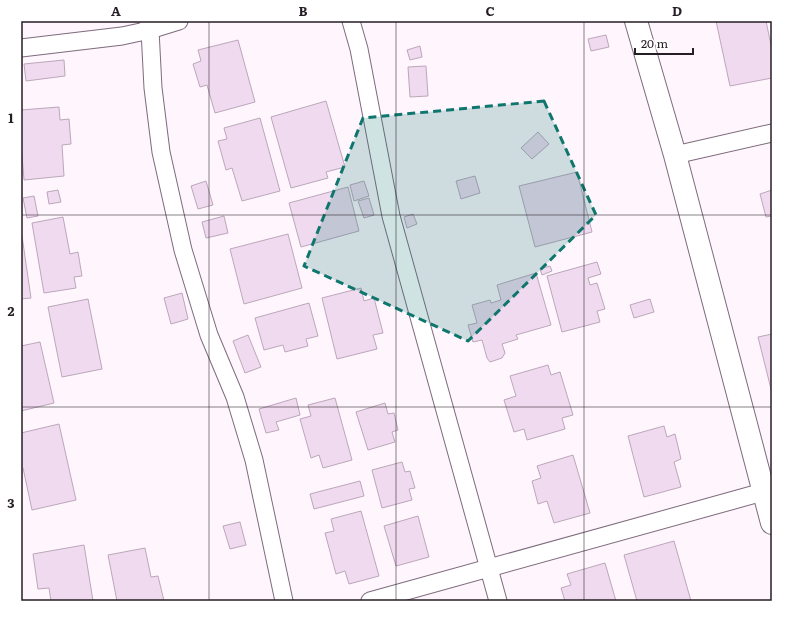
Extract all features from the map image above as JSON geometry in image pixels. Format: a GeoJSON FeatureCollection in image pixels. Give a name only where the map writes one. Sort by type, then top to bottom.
{"type":"FeatureCollection","features":[{"type":"Feature","properties":{"kind":"street"},"geometry":{"type":"LineString","coordinates":[[21,48],[122,36],[149,26],[179,21]]}},
{"type":"Feature","properties":{"kind":"street"},"geometry":{"type":"LineString","coordinates":[[351,21],[359,49],[391,216],[498,601]]}},
{"type":"Feature","properties":{"kind":"street"},"geometry":{"type":"LineString","coordinates":[[636,21],[675,155],[772,523]]}},
{"type":"Feature","properties":{"kind":"street"},"geometry":{"type":"LineString","coordinates":[[149,26],[153,88],[161,152],[181,242],[209,335],[235,397],[254,460],[284,601]]}},
{"type":"Feature","properties":{"kind":"street"},"geometry":{"type":"LineString","coordinates":[[675,155],[772,133]]}},
{"type":"Feature","properties":{"kind":"street"},"geometry":{"type":"LineString","coordinates":[[370,601],[763,492]]}},
{"type":"Feature","properties":{"kind":"highlighted area"},"geometry":{"type":"Polygon","coordinates":[[[544,101],[596,215],[468,341],[304,266],[363,118],[544,101]]]}},
{"type":"Feature","properties":{"kind":"building"},"geometry":{"type":"Polygon","coordinates":[[[716,21],[766,21],[772,50],[772,78],[730,86],[716,21]]]}},
{"type":"Feature","properties":{"kind":"building"},"geometry":{"type":"Polygon","coordinates":[[[606,35],[609,47],[591,51],[588,39],[606,35]]]}},
{"type":"Feature","properties":{"kind":"building"},"geometry":{"type":"Polygon","coordinates":[[[238,40],[255,102],[215,113],[207,85],[200,87],[193,64],[201,61],[198,50],[238,40]]]}},
{"type":"Feature","properties":{"kind":"building"},"geometry":{"type":"Polygon","coordinates":[[[420,46],[422,57],[410,60],[407,50],[420,46]]]}},
{"type":"Feature","properties":{"kind":"building"},"geometry":{"type":"Polygon","coordinates":[[[64,60],[65,76],[26,81],[24,64],[64,60]]]}},
{"type":"Feature","properties":{"kind":"building"},"geometry":{"type":"Polygon","coordinates":[[[426,66],[428,96],[410,97],[408,67],[426,66]]]}},
{"type":"Feature","properties":{"kind":"building"},"geometry":{"type":"Polygon","coordinates":[[[326,101],[345,167],[326,172],[328,178],[291,188],[271,117],[326,101]]]}},
{"type":"Feature","properties":{"kind":"building"},"geometry":{"type":"Polygon","coordinates":[[[59,107],[60,120],[69,119],[71,144],[62,145],[64,176],[24,180],[21,143],[21,110],[59,107]]]}},
{"type":"Feature","properties":{"kind":"building"},"geometry":{"type":"Polygon","coordinates":[[[260,118],[280,191],[242,201],[232,168],[226,170],[218,141],[227,139],[224,128],[260,118]]]}},
{"type":"Feature","properties":{"kind":"building"},"geometry":{"type":"Polygon","coordinates":[[[538,132],[549,144],[532,159],[521,148],[538,132]]]}},
{"type":"Feature","properties":{"kind":"building"},"geometry":{"type":"Polygon","coordinates":[[[577,172],[592,232],[535,247],[519,186],[577,172]]]}},
{"type":"Feature","properties":{"kind":"building"},"geometry":{"type":"Polygon","coordinates":[[[475,176],[480,193],[461,199],[456,181],[475,176]]]}},
{"type":"Feature","properties":{"kind":"building"},"geometry":{"type":"Polygon","coordinates":[[[206,181],[213,205],[198,209],[191,186],[206,181]]]}},
{"type":"Feature","properties":{"kind":"building"},"geometry":{"type":"Polygon","coordinates":[[[364,181],[369,196],[354,201],[350,185],[364,181]]]}},
{"type":"Feature","properties":{"kind":"building"},"geometry":{"type":"Polygon","coordinates":[[[348,187],[359,231],[301,247],[289,203],[348,187]]]}},
{"type":"Feature","properties":{"kind":"building"},"geometry":{"type":"Polygon","coordinates":[[[58,190],[61,202],[49,204],[47,192],[58,190]]]}},
{"type":"Feature","properties":{"kind":"building"},"geometry":{"type":"Polygon","coordinates":[[[772,190],[772,216],[766,217],[760,194],[772,190]]]}},
{"type":"Feature","properties":{"kind":"building"},"geometry":{"type":"Polygon","coordinates":[[[34,196],[38,216],[27,218],[23,198],[34,196]]]}},
{"type":"Feature","properties":{"kind":"building"},"geometry":{"type":"Polygon","coordinates":[[[369,198],[374,215],[364,218],[358,201],[369,198]]]}},
{"type":"Feature","properties":{"kind":"building"},"geometry":{"type":"Polygon","coordinates":[[[413,214],[417,224],[407,228],[404,217],[413,214]]]}},
{"type":"Feature","properties":{"kind":"building"},"geometry":{"type":"Polygon","coordinates":[[[224,216],[228,233],[206,238],[202,222],[224,216]]]}},
{"type":"Feature","properties":{"kind":"building"},"geometry":{"type":"Polygon","coordinates":[[[63,217],[70,254],[78,252],[82,276],[74,277],[76,288],[44,293],[32,223],[63,217]]]}},
{"type":"Feature","properties":{"kind":"building"},"geometry":{"type":"Polygon","coordinates":[[[288,234],[302,288],[244,304],[230,249],[288,234]]]}},
{"type":"Feature","properties":{"kind":"building"},"geometry":{"type":"Polygon","coordinates":[[[22,236],[31,298],[21,299],[21,237],[22,236]]]}},
{"type":"Feature","properties":{"kind":"building"},"geometry":{"type":"Polygon","coordinates":[[[597,262],[601,274],[588,278],[590,285],[597,283],[605,309],[597,311],[600,322],[562,332],[547,276],[597,262]]]}},
{"type":"Feature","properties":{"kind":"building"},"geometry":{"type":"Polygon","coordinates":[[[550,266],[552,271],[542,275],[540,269],[550,266]]]}},
{"type":"Feature","properties":{"kind":"building"},"geometry":{"type":"Polygon","coordinates":[[[536,273],[551,325],[516,335],[518,339],[502,344],[505,353],[502,358],[490,362],[487,358],[482,340],[473,342],[468,325],[477,323],[472,305],[490,300],[491,303],[501,300],[497,285],[536,273]]]}},
{"type":"Feature","properties":{"kind":"building"},"geometry":{"type":"Polygon","coordinates":[[[361,288],[364,301],[374,298],[383,333],[373,335],[377,349],[337,359],[322,298],[361,288]]]}},
{"type":"Feature","properties":{"kind":"building"},"geometry":{"type":"Polygon","coordinates":[[[182,293],[188,319],[171,324],[164,298],[182,293]]]}},
{"type":"Feature","properties":{"kind":"building"},"geometry":{"type":"Polygon","coordinates":[[[88,299],[102,369],[62,377],[48,307],[88,299]]]}},
{"type":"Feature","properties":{"kind":"building"},"geometry":{"type":"Polygon","coordinates":[[[650,299],[654,312],[634,318],[630,305],[650,299]]]}},
{"type":"Feature","properties":{"kind":"building"},"geometry":{"type":"Polygon","coordinates":[[[309,303],[318,336],[306,339],[308,346],[285,352],[283,345],[264,350],[255,318],[309,303]]]}},
{"type":"Feature","properties":{"kind":"building"},"geometry":{"type":"Polygon","coordinates":[[[772,334],[772,393],[758,337],[772,334]]]}},
{"type":"Feature","properties":{"kind":"building"},"geometry":{"type":"Polygon","coordinates":[[[248,335],[261,367],[245,373],[233,341],[248,335]]]}},
{"type":"Feature","properties":{"kind":"building"},"geometry":{"type":"Polygon","coordinates":[[[40,342],[54,403],[21,411],[21,346],[40,342]]]}},
{"type":"Feature","properties":{"kind":"building"},"geometry":{"type":"Polygon","coordinates":[[[548,365],[551,375],[560,372],[573,415],[562,418],[565,429],[527,440],[524,429],[514,432],[504,400],[516,396],[510,376],[548,365]]]}},
{"type":"Feature","properties":{"kind":"building"},"geometry":{"type":"Polygon","coordinates":[[[296,398],[300,415],[276,422],[279,430],[266,433],[259,409],[296,398]]]}},
{"type":"Feature","properties":{"kind":"building"},"geometry":{"type":"Polygon","coordinates":[[[335,398],[352,460],[323,468],[319,455],[311,458],[300,419],[311,416],[308,405],[335,398]]]}},
{"type":"Feature","properties":{"kind":"building"},"geometry":{"type":"Polygon","coordinates":[[[385,403],[388,414],[394,413],[398,430],[392,432],[395,442],[368,450],[356,412],[385,403]]]}},
{"type":"Feature","properties":{"kind":"building"},"geometry":{"type":"Polygon","coordinates":[[[59,424],[76,500],[32,510],[23,468],[21,468],[21,433],[59,424]]]}},
{"type":"Feature","properties":{"kind":"building"},"geometry":{"type":"Polygon","coordinates":[[[664,426],[667,437],[675,434],[681,459],[674,462],[681,487],[644,497],[628,436],[664,426]]]}},
{"type":"Feature","properties":{"kind":"building"},"geometry":{"type":"Polygon","coordinates":[[[573,455],[590,513],[554,523],[547,501],[538,504],[532,481],[541,478],[537,466],[573,455]]]}},
{"type":"Feature","properties":{"kind":"building"},"geometry":{"type":"Polygon","coordinates":[[[402,462],[405,472],[410,471],[415,488],[409,489],[412,500],[382,508],[372,470],[402,462]]]}},
{"type":"Feature","properties":{"kind":"building"},"geometry":{"type":"Polygon","coordinates":[[[360,481],[364,496],[314,509],[310,494],[360,481]]]}},
{"type":"Feature","properties":{"kind":"building"},"geometry":{"type":"Polygon","coordinates":[[[361,511],[379,576],[349,584],[345,571],[336,574],[325,533],[334,531],[331,519],[361,511]]]}},
{"type":"Feature","properties":{"kind":"building"},"geometry":{"type":"Polygon","coordinates":[[[418,516],[429,557],[396,566],[384,526],[418,516]]]}},
{"type":"Feature","properties":{"kind":"building"},"geometry":{"type":"Polygon","coordinates":[[[240,522],[246,545],[230,549],[223,526],[240,522]]]}},
{"type":"Feature","properties":{"kind":"building"},"geometry":{"type":"Polygon","coordinates":[[[674,541],[691,601],[637,601],[624,555],[674,541]]]}},
{"type":"Feature","properties":{"kind":"building"},"geometry":{"type":"Polygon","coordinates":[[[84,545],[93,601],[51,601],[49,588],[38,589],[33,554],[84,545]]]}},
{"type":"Feature","properties":{"kind":"building"},"geometry":{"type":"Polygon","coordinates":[[[145,548],[151,577],[158,576],[164,601],[117,601],[108,555],[145,548]]]}},
{"type":"Feature","properties":{"kind":"building"},"geometry":{"type":"Polygon","coordinates":[[[605,563],[616,601],[565,601],[561,588],[571,585],[567,574],[605,563]]]}}]}
